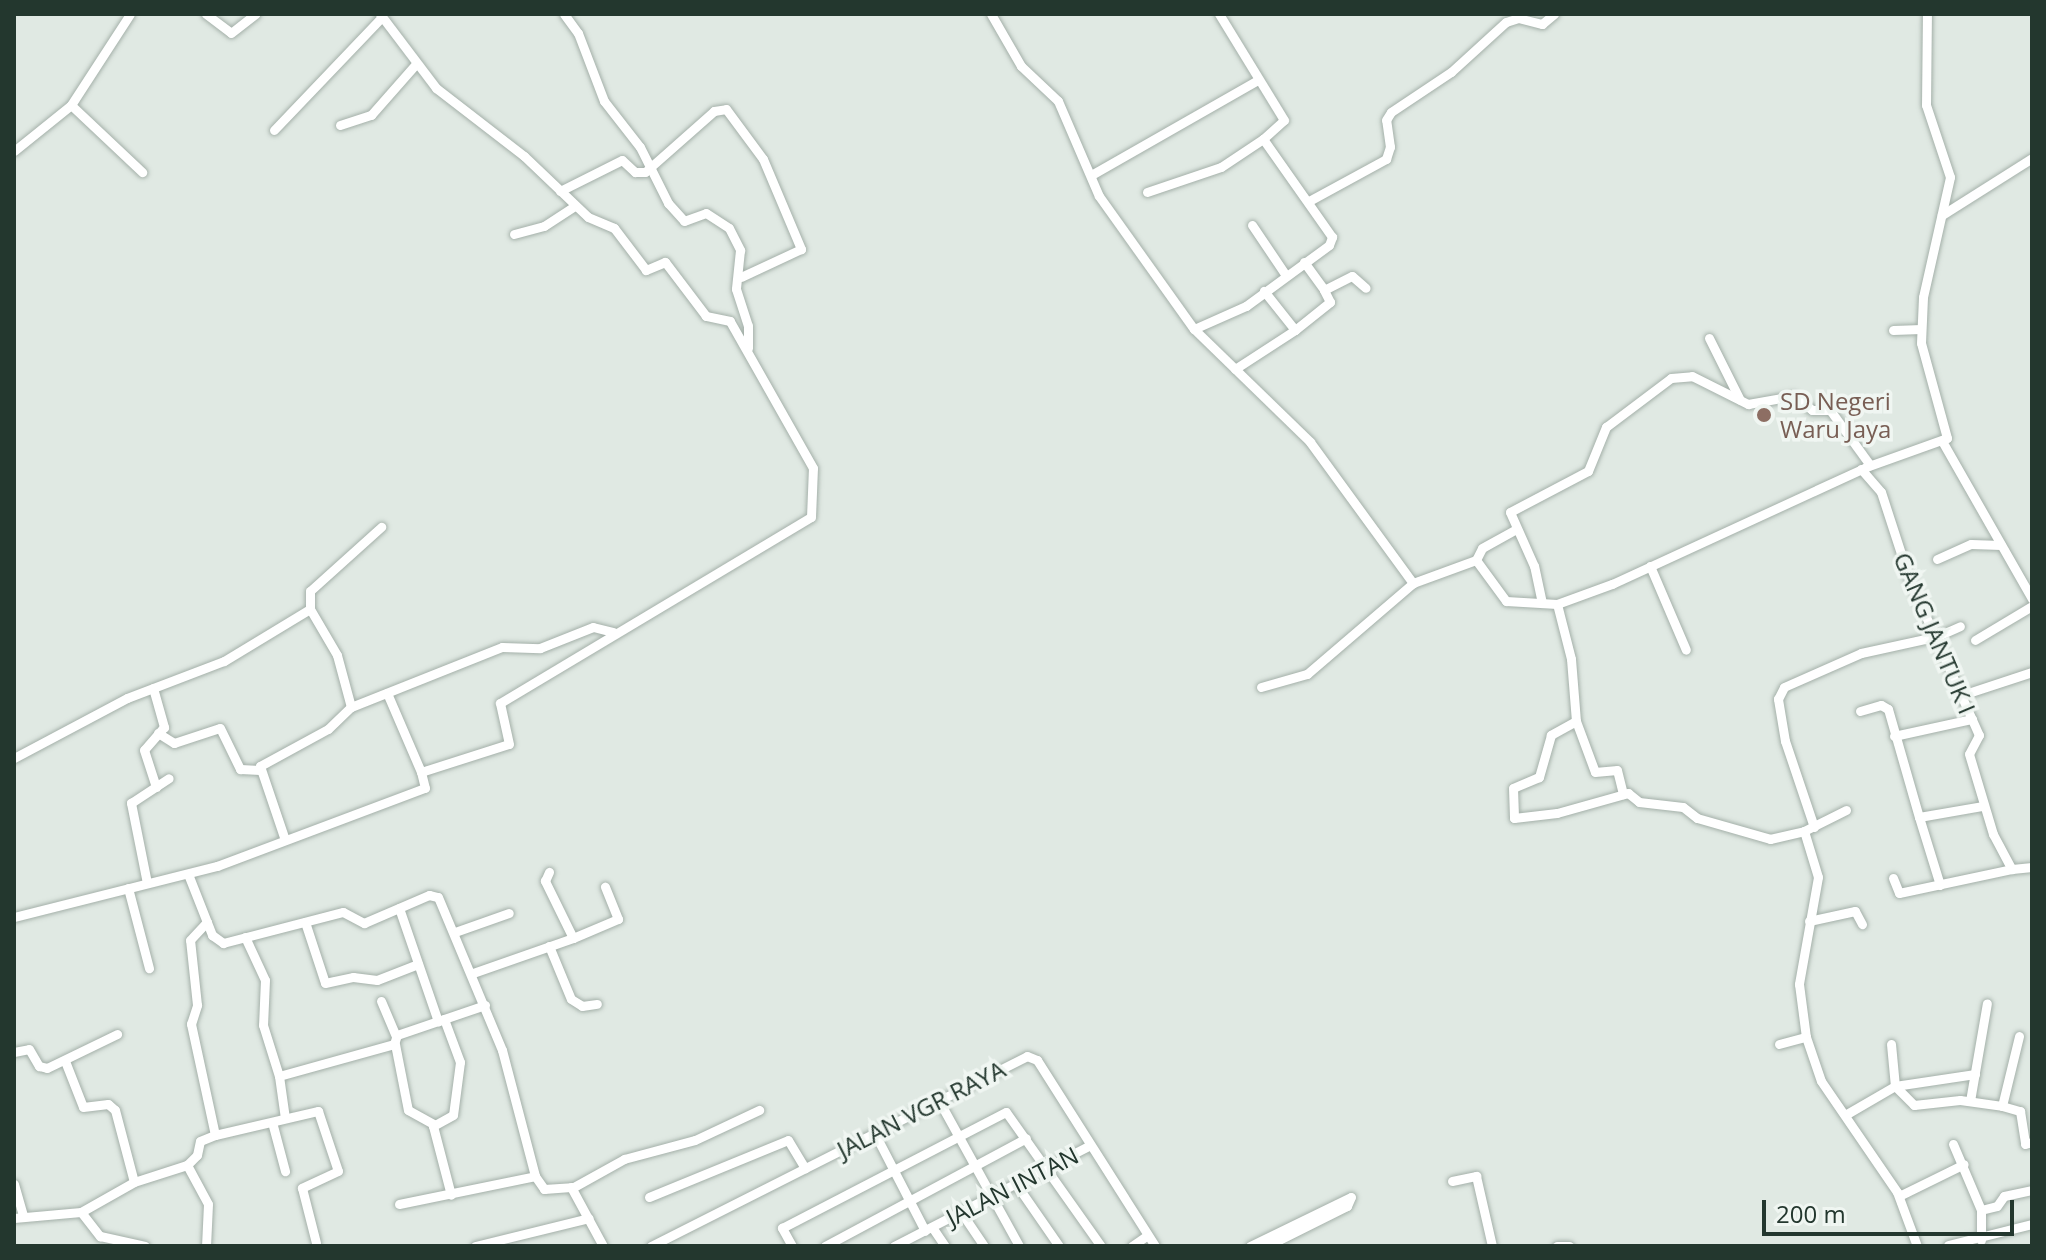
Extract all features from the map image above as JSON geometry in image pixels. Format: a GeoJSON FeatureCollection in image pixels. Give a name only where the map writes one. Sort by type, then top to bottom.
{"type":"FeatureCollection","features":[{"type":"Feature","properties":{"kind":"street"},"geometry":{"type":"LineString","coordinates":[[14,151],[71,105],[130,14]]}},
{"type":"Feature","properties":{"kind":"street"},"geometry":{"type":"LineString","coordinates":[[206,14],[231,33],[255,14]]}},
{"type":"Feature","properties":{"kind":"street"},"geometry":{"type":"LineString","coordinates":[[564,14],[578,33],[604,101],[640,147],[649,170],[684,221],[706,213],[729,228],[740,250],[741,277],[736,289],[748,326],[748,352]]}},
{"type":"Feature","properties":{"kind":"street"},"geometry":{"type":"LineString","coordinates":[[991,14],[1021,66],[1058,101],[1110,213],[1194,329],[1310,442],[1413,583]]}},
{"type":"Feature","properties":{"kind":"street"},"geometry":{"type":"LineString","coordinates":[[1147,192],[1221,167],[1263,139],[1284,120],[1219,14]]}},
{"type":"Feature","properties":{"kind":"street"},"geometry":{"type":"LineString","coordinates":[[1309,201],[1386,159],[1390,147],[1386,120],[1391,112],[1451,72],[1506,22],[1518,18],[1542,24],[1554,14]]}},
{"type":"Feature","properties":{"kind":"street"},"geometry":{"type":"LineString","coordinates":[[1476,560],[1506,601],[1557,604],[1650,566],[1866,467],[1942,441],[1948,431],[1923,356],[1921,329],[1924,286],[1950,177],[1926,105],[1927,14]]}},
{"type":"Feature","properties":{"kind":"street"},"geometry":{"type":"LineString","coordinates":[[274,130],[381,16],[415,65],[575,206],[614,228],[646,270],[667,263],[706,316],[730,321],[813,468],[811,517],[613,632],[500,703],[509,744],[421,772]]}},
{"type":"Feature","properties":{"kind":"street"},"geometry":{"type":"LineString","coordinates":[[340,125],[371,115],[415,65]]}},
{"type":"Feature","properties":{"kind":"street"},"geometry":{"type":"LineString","coordinates":[[1093,174],[1258,80]]}},
{"type":"Feature","properties":{"kind":"street"},"geometry":{"type":"LineString","coordinates":[[71,105],[142,172]]}},
{"type":"Feature","properties":{"kind":"street"},"geometry":{"type":"LineString","coordinates":[[560,191],[622,160],[635,172],[649,170],[714,111],[726,109],[763,159],[801,249],[741,277]]}},
{"type":"Feature","properties":{"kind":"street"},"geometry":{"type":"LineString","coordinates":[[1194,329],[1239,311],[1332,237],[1263,139]]}},
{"type":"Feature","properties":{"kind":"street"},"geometry":{"type":"LineString","coordinates":[[1942,215],[2032,158]]}},
{"type":"Feature","properties":{"kind":"street"},"geometry":{"type":"LineString","coordinates":[[514,234],[544,226],[575,206]]}},
{"type":"Feature","properties":{"kind":"street"},"geometry":{"type":"LineString","coordinates":[[1252,225],[1285,274]]}},
{"type":"Feature","properties":{"kind":"street"},"geometry":{"type":"LineString","coordinates":[[1235,369],[1295,330],[1330,302],[1304,262]]}},
{"type":"Feature","properties":{"kind":"street"},"geometry":{"type":"LineString","coordinates":[[1324,290],[1352,276],[1366,288]]}},
{"type":"Feature","properties":{"kind":"street"},"geometry":{"type":"LineString","coordinates":[[1264,291],[1295,330]]}},
{"type":"Feature","properties":{"kind":"street"},"geometry":{"type":"LineString","coordinates":[[1893,330],[1921,329]]}},
{"type":"Feature","properties":{"kind":"street"},"geometry":{"type":"LineString","coordinates":[[1709,338],[1740,400]]}},
{"type":"Feature","properties":{"kind":"street"},"geometry":{"type":"LineString","coordinates":[[1542,603],[1534,566],[1516,529],[1512,509],[1588,471],[1595,463],[1601,435],[1618,413],[1671,378],[1692,376],[1740,400]]}},
{"type":"Feature","properties":{"kind":"street","name":"GANG JANTUK I"},"geometry":{"type":"LineString","coordinates":[[1740,400],[1753,404],[1793,396],[1812,410],[1830,410],[1881,492],[1910,581],[1938,636],[1972,719],[1979,740],[1969,754],[1983,806],[2012,869]]}},
{"type":"Feature","properties":{"kind":"street"},"geometry":{"type":"LineString","coordinates":[[1942,441],[2032,599]]}},
{"type":"Feature","properties":{"kind":"street"},"geometry":{"type":"LineString","coordinates":[[351,707],[337,655],[310,609],[313,587],[381,527]]}},
{"type":"Feature","properties":{"kind":"street"},"geometry":{"type":"LineString","coordinates":[[1261,687],[1307,674],[1413,583],[1476,560],[1482,548],[1516,529]]}},
{"type":"Feature","properties":{"kind":"street"},"geometry":{"type":"LineString","coordinates":[[1937,559],[1971,544],[2001,545]]}},
{"type":"Feature","properties":{"kind":"street"},"geometry":{"type":"LineString","coordinates":[[1650,566],[1686,650]]}},
{"type":"Feature","properties":{"kind":"street"},"geometry":{"type":"LineString","coordinates":[[2019,578],[2032,573]]}},
{"type":"Feature","properties":{"kind":"street"},"geometry":{"type":"LineString","coordinates":[[1557,604],[1571,659],[1576,721],[1583,726],[1595,772],[1617,770],[1623,794]]}},
{"type":"Feature","properties":{"kind":"street"},"geometry":{"type":"LineString","coordinates":[[1975,640],[2032,606]]}},
{"type":"Feature","properties":{"kind":"street"},"geometry":{"type":"LineString","coordinates":[[14,758],[153,688],[224,661],[310,609]]}},
{"type":"Feature","properties":{"kind":"street"},"geometry":{"type":"LineString","coordinates":[[1917,1246],[1899,1196],[1821,1081],[1806,1037],[1799,984],[1818,877],[1809,829],[1785,741],[1780,692],[1821,667],[1938,636],[1960,626]]}},
{"type":"Feature","properties":{"kind":"street"},"geometry":{"type":"LineString","coordinates":[[284,837],[260,770],[263,762],[328,729],[351,707],[502,647],[534,650],[593,627],[613,632]]}},
{"type":"Feature","properties":{"kind":"street"},"geometry":{"type":"LineString","coordinates":[[1962,695],[2032,672]]}},
{"type":"Feature","properties":{"kind":"street"},"geometry":{"type":"LineString","coordinates":[[153,688],[164,724],[145,746],[156,787]]}},
{"type":"Feature","properties":{"kind":"street"},"geometry":{"type":"LineString","coordinates":[[14,917],[188,874],[425,788],[387,693]]}},
{"type":"Feature","properties":{"kind":"street"},"geometry":{"type":"LineString","coordinates":[[1860,711],[1884,706],[1940,885]]}},
{"type":"Feature","properties":{"kind":"street"},"geometry":{"type":"LineString","coordinates":[[1894,736],[1972,719]]}},
{"type":"Feature","properties":{"kind":"street"},"geometry":{"type":"LineString","coordinates":[[1576,721],[1551,735],[1539,777],[1513,788],[1512,816],[1557,813],[1623,794],[1648,804],[1683,807],[1694,817],[1757,838],[1809,829],[1846,810]]}},
{"type":"Feature","properties":{"kind":"street"},"geometry":{"type":"LineString","coordinates":[[158,733],[174,743],[220,728],[240,769],[260,770]]}},
{"type":"Feature","properties":{"kind":"street"},"geometry":{"type":"LineString","coordinates":[[147,883],[131,803],[169,778]]}},
{"type":"Feature","properties":{"kind":"street"},"geometry":{"type":"LineString","coordinates":[[1919,817],[1983,806]]}},
{"type":"Feature","properties":{"kind":"street"},"geometry":{"type":"LineString","coordinates":[[1893,878],[1898,893],[2032,867]]}},
{"type":"Feature","properties":{"kind":"street"},"geometry":{"type":"LineString","coordinates":[[549,872],[545,881],[573,938]]}},
{"type":"Feature","properties":{"kind":"street"},"geometry":{"type":"LineString","coordinates":[[188,874],[207,922],[219,942],[343,912],[364,923],[399,908],[438,897],[485,1005],[535,1176],[544,1189],[572,1188],[624,1159],[692,1141],[759,1110]]}},
{"type":"Feature","properties":{"kind":"street"},"geometry":{"type":"LineString","coordinates":[[473,973],[618,919],[605,887]]}},
{"type":"Feature","properties":{"kind":"street"},"geometry":{"type":"LineString","coordinates":[[128,888],[149,968]]}},
{"type":"Feature","properties":{"kind":"street"},"geometry":{"type":"LineString","coordinates":[[399,908],[418,964],[460,1062],[453,1115],[433,1124]]}},
{"type":"Feature","properties":{"kind":"street"},"geometry":{"type":"LineString","coordinates":[[1809,921],[1855,911],[1862,924]]}},
{"type":"Feature","properties":{"kind":"street"},"geometry":{"type":"LineString","coordinates":[[455,932],[509,913]]}},
{"type":"Feature","properties":{"kind":"street"},"geometry":{"type":"LineString","coordinates":[[207,922],[190,940],[197,1005],[191,1024],[215,1135]]}},
{"type":"Feature","properties":{"kind":"street"},"geometry":{"type":"LineString","coordinates":[[305,922],[325,983],[353,977],[377,980],[418,964]]}},
{"type":"Feature","properties":{"kind":"street"},"geometry":{"type":"LineString","coordinates":[[245,937],[265,980],[261,1017],[279,1076],[285,1118]]}},
{"type":"Feature","properties":{"kind":"street"},"geometry":{"type":"LineString","coordinates":[[549,946],[571,999],[582,1006],[597,1004]]}},
{"type":"Feature","properties":{"kind":"street"},"geometry":{"type":"LineString","coordinates":[[381,1001],[396,1040],[408,1110],[433,1124],[451,1195]]}},
{"type":"Feature","properties":{"kind":"street"},"geometry":{"type":"LineString","coordinates":[[1970,1101],[1987,1003]]}},
{"type":"Feature","properties":{"kind":"street"},"geometry":{"type":"LineString","coordinates":[[279,1076],[396,1040],[485,1005]]}},
{"type":"Feature","properties":{"kind":"street"},"geometry":{"type":"LineString","coordinates":[[14,1052],[29,1049],[43,1068],[65,1061],[117,1034]]}},
{"type":"Feature","properties":{"kind":"street"},"geometry":{"type":"LineString","coordinates":[[2002,1106],[2019,1036]]}},
{"type":"Feature","properties":{"kind":"street"},"geometry":{"type":"LineString","coordinates":[[1779,1044],[1806,1037]]}},
{"type":"Feature","properties":{"kind":"street"},"geometry":{"type":"LineString","coordinates":[[1891,1044],[1895,1086],[1914,1105],[1970,1101],[2020,1110],[2025,1144],[2032,1142]]}},
{"type":"Feature","properties":{"kind":"street","name":"JALAN VGR RAYA"},"geometry":{"type":"LineString","coordinates":[[651,1246],[938,1099],[1032,1056],[1087,1147],[1155,1246]]}},
{"type":"Feature","properties":{"kind":"street"},"geometry":{"type":"LineString","coordinates":[[65,1061],[83,1107],[108,1104],[115,1110],[134,1182]]}},
{"type":"Feature","properties":{"kind":"street"},"geometry":{"type":"LineString","coordinates":[[1845,1115],[1895,1086],[1975,1074]]}},
{"type":"Feature","properties":{"kind":"street"},"geometry":{"type":"LineString","coordinates":[[938,1099],[989,1198],[1019,1246]]}},
{"type":"Feature","properties":{"kind":"street"},"geometry":{"type":"LineString","coordinates":[[14,1184],[19,1217],[81,1212],[134,1182],[187,1165],[197,1155],[200,1141],[318,1111],[338,1171],[302,1188],[316,1243]]}},
{"type":"Feature","properties":{"kind":"street"},"geometry":{"type":"LineString","coordinates":[[792,1246],[782,1228],[958,1138],[996,1115],[1012,1115],[1101,1246]]}},
{"type":"Feature","properties":{"kind":"street"},"geometry":{"type":"LineString","coordinates":[[272,1122],[285,1171]]}},
{"type":"Feature","properties":{"kind":"street"},"geometry":{"type":"LineString","coordinates":[[874,1132],[910,1203],[928,1229],[945,1246]]}},
{"type":"Feature","properties":{"kind":"street"},"geometry":{"type":"LineString","coordinates":[[825,1246],[1026,1138]]}},
{"type":"Feature","properties":{"kind":"street"},"geometry":{"type":"LineString","coordinates":[[649,1197],[788,1140],[805,1168]]}},
{"type":"Feature","properties":{"kind":"street"},"geometry":{"type":"LineString","coordinates":[[1953,1144],[1981,1210],[1981,1240]]}},
{"type":"Feature","properties":{"kind":"street","name":"JALAN INTAN"},"geometry":{"type":"LineString","coordinates":[[900,1245],[1087,1147]]}},
{"type":"Feature","properties":{"kind":"street"},"geometry":{"type":"LineString","coordinates":[[1899,1196],[1964,1164]]}},
{"type":"Feature","properties":{"kind":"street"},"geometry":{"type":"LineString","coordinates":[[187,1165],[208,1204],[206,1246]]}},
{"type":"Feature","properties":{"kind":"street"},"geometry":{"type":"LineString","coordinates":[[399,1204],[535,1176]]}},
{"type":"Feature","properties":{"kind":"street"},"geometry":{"type":"LineString","coordinates":[[1452,1181],[1476,1176],[1492,1246]]}},
{"type":"Feature","properties":{"kind":"street"},"geometry":{"type":"LineString","coordinates":[[1016,1184],[1059,1246]]}},
{"type":"Feature","properties":{"kind":"street"},"geometry":{"type":"LineString","coordinates":[[572,1188],[603,1246]]}},
{"type":"Feature","properties":{"kind":"street"},"geometry":{"type":"LineString","coordinates":[[1981,1210],[1997,1206],[2004,1196],[2032,1190]]}},
{"type":"Feature","properties":{"kind":"street"},"geometry":{"type":"LineString","coordinates":[[1250,1246],[1351,1197],[1347,1206],[1267,1246]]}},
{"type":"Feature","properties":{"kind":"street"},"geometry":{"type":"LineString","coordinates":[[81,1212],[100,1236],[145,1246]]}},
{"type":"Feature","properties":{"kind":"street"},"geometry":{"type":"LineString","coordinates":[[961,1212],[984,1246]]}},
{"type":"Feature","properties":{"kind":"street"},"geometry":{"type":"LineString","coordinates":[[475,1246],[589,1218]]}},
{"type":"Feature","properties":{"kind":"street"},"geometry":{"type":"LineString","coordinates":[[1948,1245],[1981,1240],[2032,1224]]}},
{"type":"Feature","properties":{"kind":"street"},"geometry":{"type":"LineString","coordinates":[[1132,1246],[1148,1235]]}},
{"type":"Feature","properties":{"kind":"street"},"geometry":{"type":"LineString","coordinates":[[1557,1246],[1569,1246]]}},
{"type":"Feature","properties":{"kind":"place","name":"SD Negeri Waru Jaya"},"geometry":{"type":"Point","coordinates":[1764,415]}}]}
